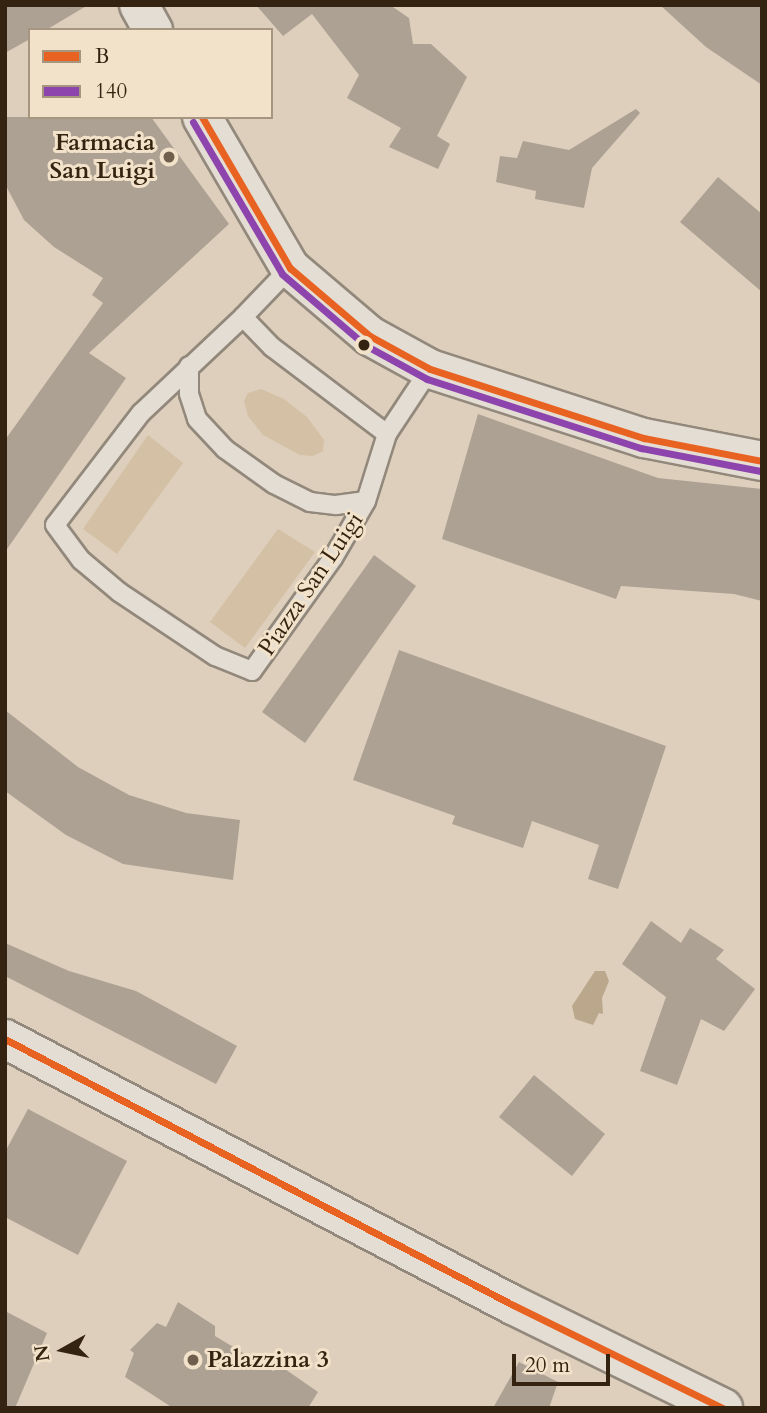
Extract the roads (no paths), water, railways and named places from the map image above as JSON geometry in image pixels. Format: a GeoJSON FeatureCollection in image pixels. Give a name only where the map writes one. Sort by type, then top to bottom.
{"type":"FeatureCollection","features":[{"type":"Feature","properties":{"kind":"street"},"geometry":{"type":"LineString","coordinates":[[139,5],[152,28]]}},
{"type":"Feature","properties":{"kind":"street"},"geometry":{"type":"LineString","coordinates":[[203,119],[290,268],[370,336],[430,369],[644,438],[762,461]]}},
{"type":"Feature","properties":{"kind":"street"},"geometry":{"type":"LineString","coordinates":[[5,1039],[513,1305],[717,1406]]}},
{"type":"Feature","properties":{"kind":"lane","name":"Piazza San Luigi"},"geometry":{"type":"LineString","coordinates":[[290,268],[243,317],[141,412],[55,525],[81,560],[119,592],[215,656],[252,671],[334,558],[366,501],[387,434],[430,369]]}},
{"type":"Feature","properties":{"kind":"lane"},"geometry":{"type":"LineString","coordinates":[[243,317],[272,347],[387,434]]}},
{"type":"Feature","properties":{"kind":"lane","name":"Piazza San Luigi"},"geometry":{"type":"LineString","coordinates":[[189,366],[189,394],[197,419],[225,449],[274,484],[310,502],[336,505],[366,501]]}},
{"type":"Feature","properties":{"kind":"place","name":"Farmacia San Luigi"},"geometry":{"type":"Point","coordinates":[169,157]}},
{"type":"Feature","properties":{"kind":"place","name":"Palazzina 3"},"geometry":{"type":"Point","coordinates":[193,1360]}}]}
